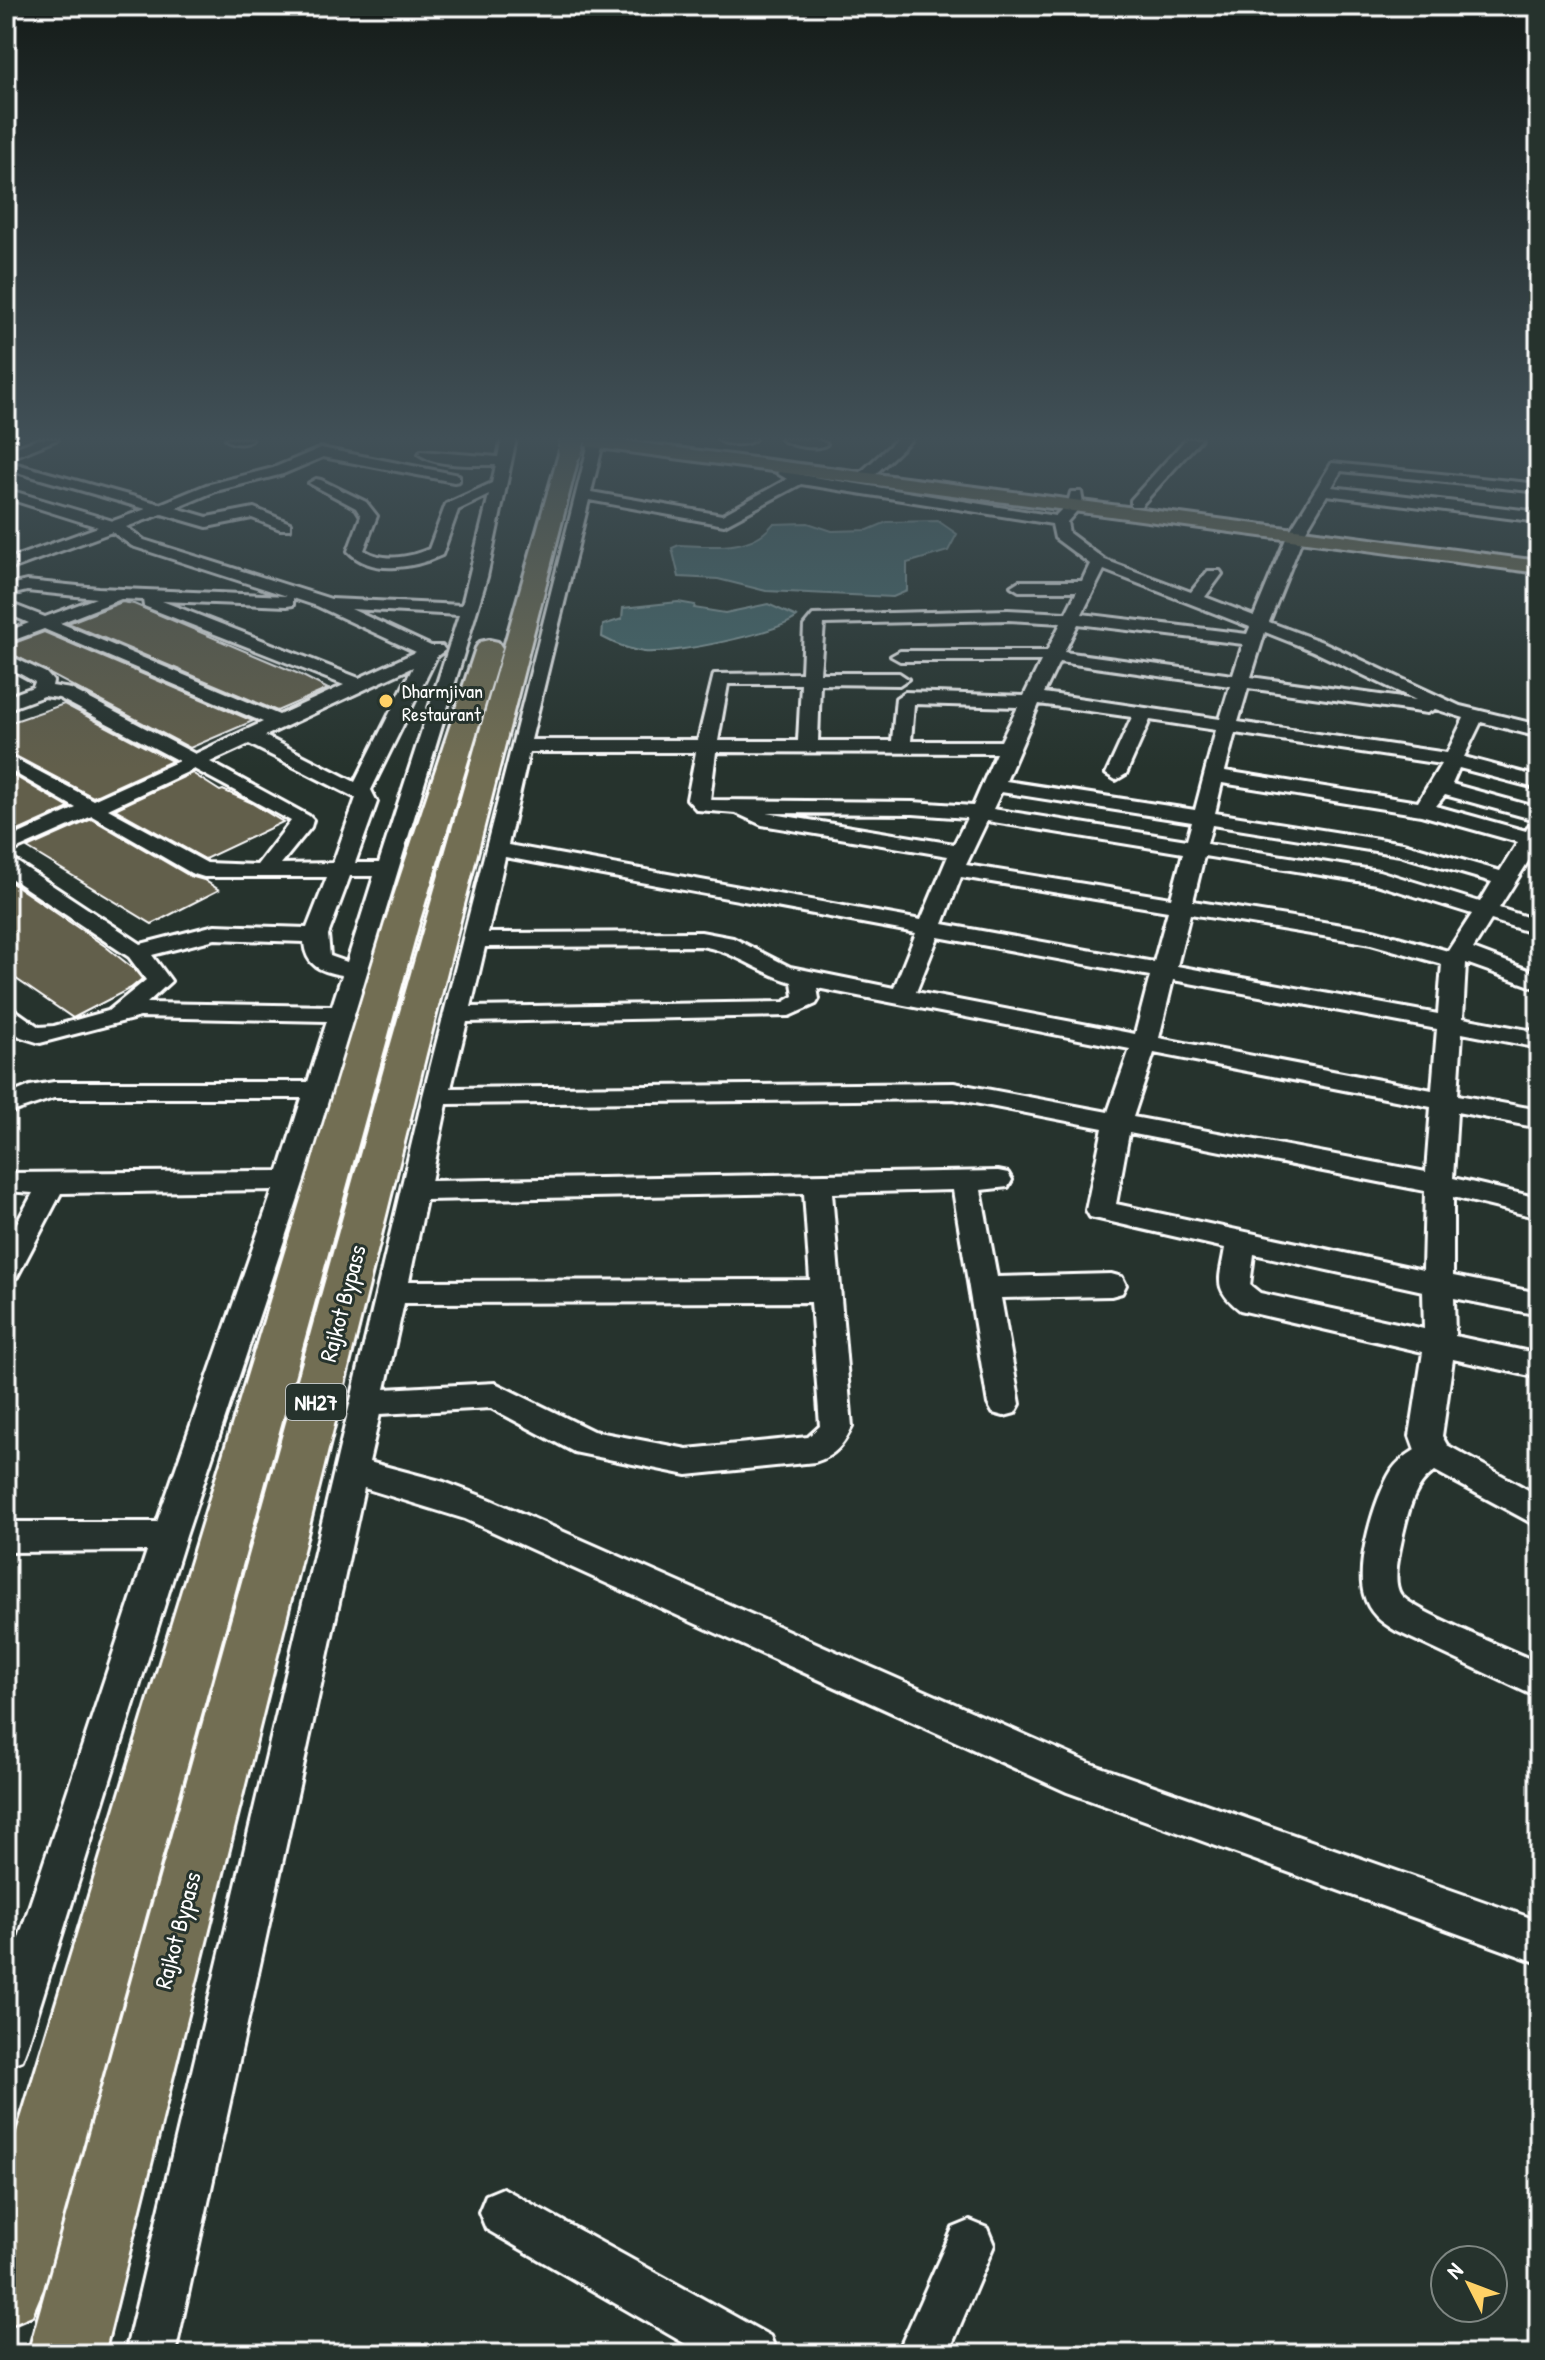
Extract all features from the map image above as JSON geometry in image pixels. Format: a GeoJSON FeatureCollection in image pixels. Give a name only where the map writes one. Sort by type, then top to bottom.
{"type":"FeatureCollection","features":[{"type":"Feature","properties":{"kind":"highway","name":"Rajkot Bypass"},"geometry":{"type":"LineString","coordinates":[[6,2289],[402,923],[525,549]]}},
{"type":"Feature","properties":{"kind":"highway","name":"Rajkot Bypass"},"geometry":{"type":"LineString","coordinates":[[66,2354],[403,1070],[533,549]]}},
{"type":"Feature","properties":{"kind":"main road"},"geometry":{"type":"LineString","coordinates":[[1426,549],[1539,567]]}},
{"type":"Feature","properties":{"kind":"main road"},"geometry":{"type":"LineString","coordinates":[[1478,549],[1539,556]]}},
{"type":"Feature","properties":{"kind":"street"},"geometry":{"type":"LineString","coordinates":[[6,549],[357,684]]}},
{"type":"Feature","properties":{"kind":"street"},"geometry":{"type":"LineString","coordinates":[[6,566],[54,549]]}},
{"type":"Feature","properties":{"kind":"street"},"geometry":{"type":"LineString","coordinates":[[157,549],[323,602],[430,652]]}},
{"type":"Feature","properties":{"kind":"street"},"geometry":{"type":"LineString","coordinates":[[357,549],[364,559],[375,561],[416,559],[437,549]]}},
{"type":"Feature","properties":{"kind":"street"},"geometry":{"type":"LineString","coordinates":[[10,2017],[290,1180],[458,640],[479,577],[496,549]]}},
{"type":"Feature","properties":{"kind":"street"},"geometry":{"type":"LineString","coordinates":[[150,2354],[436,1096],[477,940],[520,746],[571,549]]}},
{"type":"Feature","properties":{"kind":"street"},"geometry":{"type":"LineString","coordinates":[[1079,549],[1099,563],[1194,600],[1256,632]]}},
{"type":"Feature","properties":{"kind":"street"},"geometry":{"type":"LineString","coordinates":[[1290,549],[1256,632],[1227,726],[1217,776],[1162,970],[1145,1043],[1118,1122],[1100,1210],[1539,1304]]}},
{"type":"Feature","properties":{"kind":"street"},"geometry":{"type":"LineString","coordinates":[[902,998],[978,813],[1099,563]]}},
{"type":"Feature","properties":{"kind":"street"},"geometry":{"type":"LineString","coordinates":[[1194,600],[1214,574]]}},
{"type":"Feature","properties":{"kind":"street"},"geometry":{"type":"LineString","coordinates":[[8,588],[27,586],[126,594],[468,610]]}},
{"type":"Feature","properties":{"kind":"street"},"geometry":{"type":"LineString","coordinates":[[1019,586],[1088,586]]}},
{"type":"Feature","properties":{"kind":"street"},"geometry":{"type":"LineString","coordinates":[[6,638],[126,594]]}},
{"type":"Feature","properties":{"kind":"street"},"geometry":{"type":"LineString","coordinates":[[6,607],[277,721]]}},
{"type":"Feature","properties":{"kind":"street"},"geometry":{"type":"LineString","coordinates":[[808,746],[814,622],[828,617],[898,616],[973,609],[1256,632],[1331,653],[1465,713]]}},
{"type":"Feature","properties":{"kind":"street"},"geometry":{"type":"LineString","coordinates":[[898,616],[899,679],[905,698],[901,745]]}},
{"type":"Feature","properties":{"kind":"street"},"geometry":{"type":"LineString","coordinates":[[6,848],[458,640]]}},
{"type":"Feature","properties":{"kind":"street"},"geometry":{"type":"LineString","coordinates":[[361,790],[430,652]]}},
{"type":"Feature","properties":{"kind":"street"},"geometry":{"type":"LineString","coordinates":[[900,656],[1055,656],[1465,713],[1539,731]]}},
{"type":"Feature","properties":{"kind":"street"},"geometry":{"type":"LineString","coordinates":[[6,659],[40,677],[44,681],[42,690]]}},
{"type":"Feature","properties":{"kind":"street"},"geometry":{"type":"LineString","coordinates":[[899,679],[720,678],[699,803],[713,808],[913,808],[978,813],[1394,881],[1539,928]]}},
{"type":"Feature","properties":{"kind":"street"},"geometry":{"type":"LineString","coordinates":[[6,704],[42,690],[64,693],[302,820],[300,827],[263,872]]}},
{"type":"Feature","properties":{"kind":"street"},"geometry":{"type":"LineString","coordinates":[[905,698],[1032,699],[1452,760],[1539,783]]}},
{"type":"Feature","properties":{"kind":"street"},"geometry":{"type":"LineString","coordinates":[[1423,809],[1440,787],[1452,760],[1465,713]]}},
{"type":"Feature","properties":{"kind":"street"},"geometry":{"type":"LineString","coordinates":[[1116,774],[1143,714]]}},
{"type":"Feature","properties":{"kind":"street"},"geometry":{"type":"LineString","coordinates":[[391,730],[430,728]]}},
{"type":"Feature","properties":{"kind":"street"},"geometry":{"type":"LineString","coordinates":[[247,735],[366,795],[367,802],[316,935],[315,952],[319,960],[326,965],[354,970]]}},
{"type":"Feature","properties":{"kind":"street"},"geometry":{"type":"LineString","coordinates":[[520,746],[1008,747]]}},
{"type":"Feature","properties":{"kind":"street"},"geometry":{"type":"LineString","coordinates":[[6,760],[199,868],[227,873],[386,869]]}},
{"type":"Feature","properties":{"kind":"street"},"geometry":{"type":"LineString","coordinates":[[1217,776],[1423,809],[1534,833],[1520,871],[1486,910],[1457,956],[1439,1184],[1440,1344],[1426,1436],[1434,1454],[1539,1513]]}},
{"type":"Feature","properties":{"kind":"street"},"geometry":{"type":"LineString","coordinates":[[994,785],[1403,849],[1520,871]]}},
{"type":"Feature","properties":{"kind":"street"},"geometry":{"type":"LineString","coordinates":[[1440,787],[1539,815]]}},
{"type":"Feature","properties":{"kind":"street"},"geometry":{"type":"LineString","coordinates":[[740,807],[762,819],[957,861],[1180,906],[1373,937],[1457,956],[1539,982]]}},
{"type":"Feature","properties":{"kind":"street"},"geometry":{"type":"LineString","coordinates":[[496,849],[1539,1040]]}},
{"type":"Feature","properties":{"kind":"street"},"geometry":{"type":"LineString","coordinates":[[6,865],[137,952],[159,981],[119,1013]]}},
{"type":"Feature","properties":{"kind":"street"},"geometry":{"type":"LineString","coordinates":[[137,952],[215,932],[316,935]]}},
{"type":"Feature","properties":{"kind":"street"},"geometry":{"type":"LineString","coordinates":[[477,940],[701,939],[725,943],[782,972],[803,978],[1539,1119]]}},
{"type":"Feature","properties":{"kind":"street"},"geometry":{"type":"LineString","coordinates":[[458,1015],[789,1009],[807,999],[803,978]]}},
{"type":"Feature","properties":{"kind":"street"},"geometry":{"type":"LineString","coordinates":[[6,1015],[30,1032],[40,1035],[139,1010],[340,1014]]}},
{"type":"Feature","properties":{"kind":"street"},"geometry":{"type":"LineString","coordinates":[[6,1106],[39,1092],[54,1090],[317,1090]]}},
{"type":"Feature","properties":{"kind":"street"},"geometry":{"type":"LineString","coordinates":[[436,1096],[954,1091],[1439,1184],[1539,1208]]}},
{"type":"Feature","properties":{"kind":"street"},"geometry":{"type":"LineString","coordinates":[[6,1182],[290,1180]]}},
{"type":"Feature","properties":{"kind":"street"},"geometry":{"type":"LineString","coordinates":[[965,1180],[1004,1404]]}},
{"type":"Feature","properties":{"kind":"street"},"geometry":{"type":"LineString","coordinates":[[415,1191],[998,1180]]}},
{"type":"Feature","properties":{"kind":"street"},"geometry":{"type":"LineString","coordinates":[[368,1402],[495,1395],[586,1443],[669,1461],[687,1462],[815,1449],[828,1440],[836,1427],[817,1183]]}},
{"type":"Feature","properties":{"kind":"street"},"geometry":{"type":"LineString","coordinates":[[6,1270],[15,1236],[52,1184]]}},
{"type":"Feature","properties":{"kind":"street"},"geometry":{"type":"LineString","coordinates":[[1241,1240],[1234,1289],[1240,1297],[1251,1302],[1539,1366]]}},
{"type":"Feature","properties":{"kind":"street"},"geometry":{"type":"LineString","coordinates":[[984,1288],[1111,1285]]}},
{"type":"Feature","properties":{"kind":"street"},"geometry":{"type":"LineString","coordinates":[[393,1292],[826,1291]]}},
{"type":"Feature","properties":{"kind":"street"},"geometry":{"type":"LineString","coordinates":[[1434,1454],[1406,1476],[1397,1494],[1378,1581],[1383,1599],[1409,1620],[1539,1681]]}},
{"type":"Feature","properties":{"kind":"street"},"geometry":{"type":"LineString","coordinates":[[352,1471],[444,1496],[477,1509],[1081,1779],[1539,1942]]}},
{"type":"Feature","properties":{"kind":"street"},"geometry":{"type":"LineString","coordinates":[[6,1537],[169,1536]]}},
{"type":"Feature","properties":{"kind":"street"},"geometry":{"type":"LineString","coordinates":[[503,2212],[752,2354]]}},
{"type":"Feature","properties":{"kind":"street"},"geometry":{"type":"LineString","coordinates":[[922,2354],[970,2245]]}},
{"type":"Feature","properties":{"kind":"water"},"geometry":{"type":"Polygon","coordinates":[[[672,549],[949,549],[907,563],[907,591],[893,597],[766,591],[718,579],[679,577],[672,549]]]}},
{"type":"Feature","properties":{"kind":"water"},"geometry":{"type":"Polygon","coordinates":[[[678,602],[725,613],[768,604],[797,617],[747,636],[658,652],[633,650],[602,637],[603,625],[622,619],[623,608],[678,602]]]}},
{"type":"Feature","properties":{"kind":"building"},"geometry":{"type":"Polygon","coordinates":[[[122,602],[134,604],[328,689],[277,711],[68,623],[122,602]]]}},
{"type":"Feature","properties":{"kind":"building"},"geometry":{"type":"Polygon","coordinates":[[[44,632],[253,721],[190,748],[6,651],[6,646],[44,632]]]}},
{"type":"Feature","properties":{"kind":"building"},"geometry":{"type":"Polygon","coordinates":[[[64,704],[172,761],[93,797],[6,751],[6,724],[64,704]]]}},
{"type":"Feature","properties":{"kind":"building"},"geometry":{"type":"Polygon","coordinates":[[[6,771],[69,808],[7,836],[6,771]]]}},
{"type":"Feature","properties":{"kind":"building"},"geometry":{"type":"Polygon","coordinates":[[[192,773],[220,791],[250,802],[283,822],[205,859],[115,809],[192,773]]]}},
{"type":"Feature","properties":{"kind":"building"},"geometry":{"type":"Polygon","coordinates":[[[92,819],[219,890],[152,924],[27,848],[92,819]]]}},
{"type":"Feature","properties":{"kind":"building"},"geometry":{"type":"Polygon","coordinates":[[[6,879],[105,946],[142,979],[131,988],[73,1018],[6,972],[6,879]]]}},
{"type":"Feature","properties":{"kind":"place","name":"Dharmjivan Restaurant"},"geometry":{"type":"Point","coordinates":[386,701]}}]}
